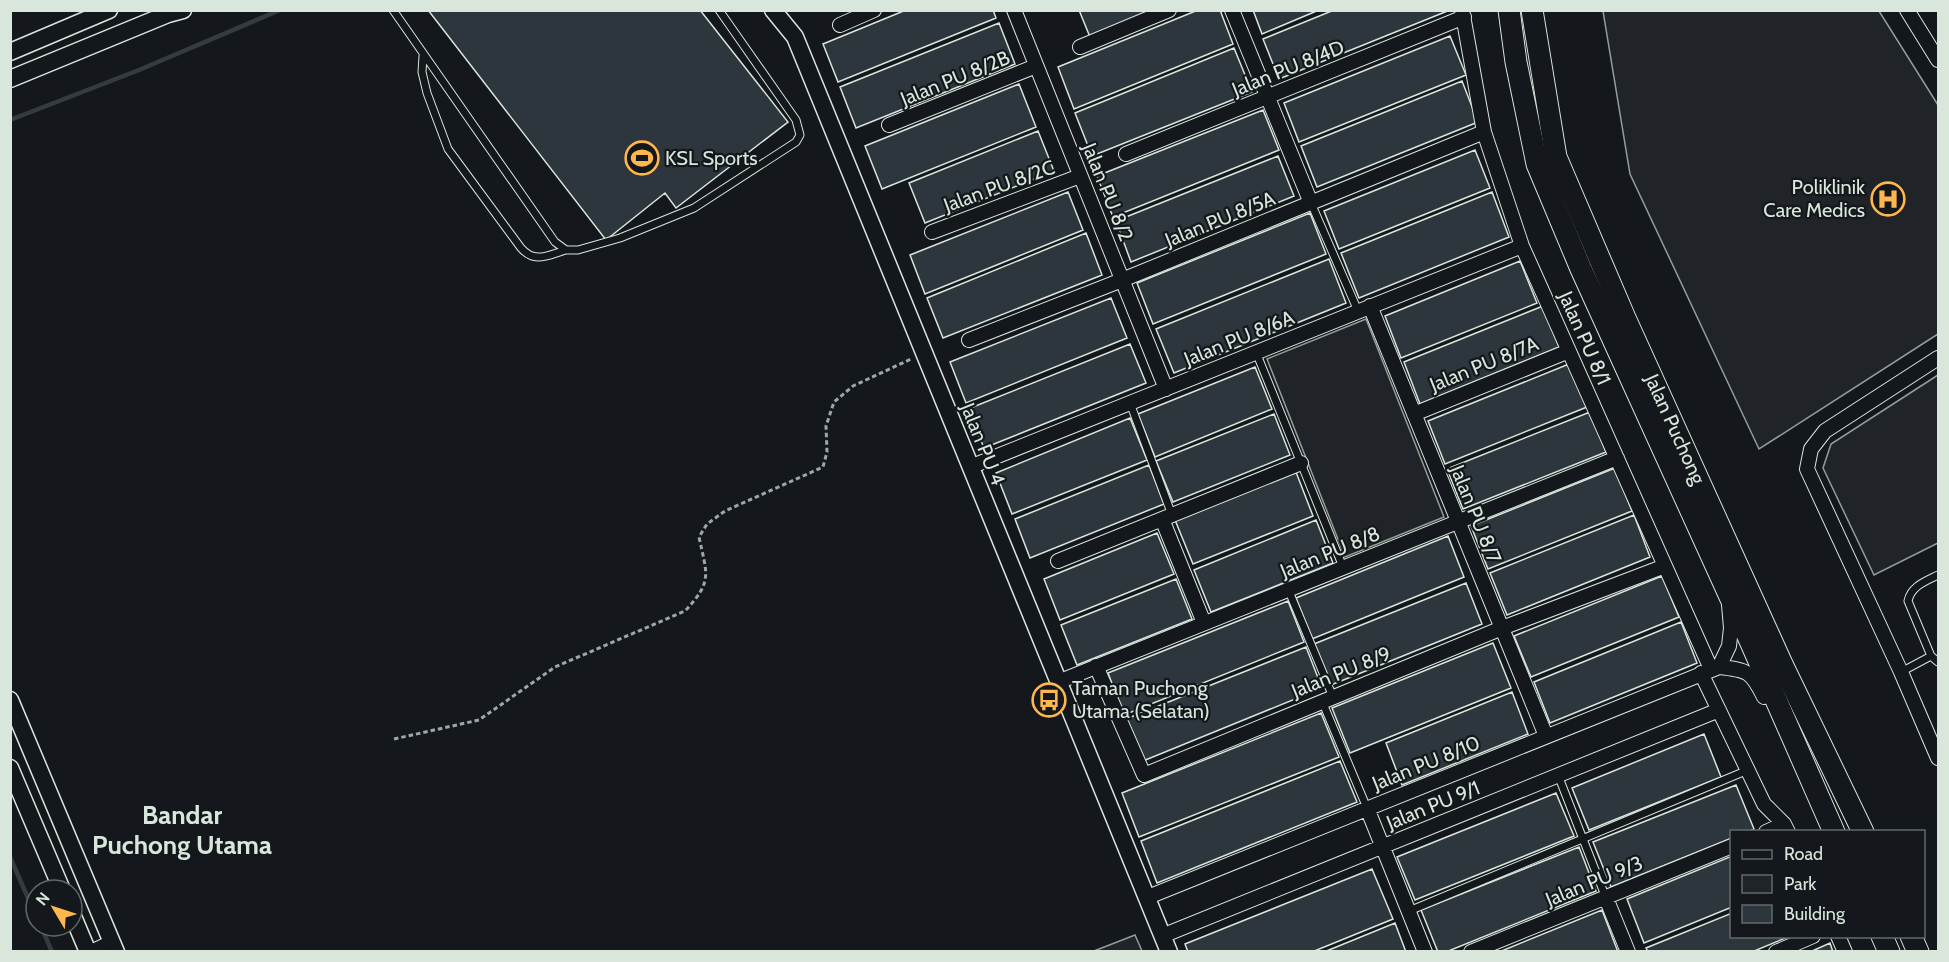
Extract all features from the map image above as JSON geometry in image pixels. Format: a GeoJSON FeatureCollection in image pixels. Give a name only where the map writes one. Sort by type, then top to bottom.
{"type":"FeatureCollection","features":[{"type":"Feature","properties":{"kind":"main road","name":"Jalan Puchong"},"geometry":{"type":"LineString","coordinates":[[1509,10],[1516,62],[1537,164],[1581,269],[1834,830]]}},
{"type":"Feature","properties":{"kind":"main road","name":"Jalan Puchong"},"geometry":{"type":"LineString","coordinates":[[1532,10],[1556,157],[1625,318],[1782,664],[1863,830]]}},
{"type":"Feature","properties":{"kind":"street"},"geometry":{"type":"LineString","coordinates":[[10,52],[79,17],[109,10]]}},
{"type":"Feature","properties":{"kind":"street","name":"Jalan PU 4"},"geometry":{"type":"LineString","coordinates":[[773,10],[795,37],[1166,944]]}},
{"type":"Feature","properties":{"kind":"street"},"geometry":{"type":"LineString","coordinates":[[840,25],[874,10]]}},
{"type":"Feature","properties":{"kind":"street","name":"Jalan PU 8/2"},"geometry":{"type":"LineString","coordinates":[[1014,10],[1166,389]]}},
{"type":"Feature","properties":{"kind":"street"},"geometry":{"type":"LineString","coordinates":[[1080,47],[1169,10]]}},
{"type":"Feature","properties":{"kind":"street"},"geometry":{"type":"LineString","coordinates":[[1232,10],[1311,203]]}},
{"type":"Feature","properties":{"kind":"street"},"geometry":{"type":"LineString","coordinates":[[1907,10],[1938,60]]}},
{"type":"Feature","properties":{"kind":"street"},"geometry":{"type":"LineString","coordinates":[[10,79],[175,12]]}},
{"type":"Feature","properties":{"kind":"street","name":"Jalan PU 8/4D"},"geometry":{"type":"LineString","coordinates":[[1126,154],[1268,97],[1463,14]]}},
{"type":"Feature","properties":{"kind":"street","name":"Jalan PU 8/1"},"geometry":{"type":"LineString","coordinates":[[1463,14],[1484,132],[1522,246],[1710,670]]}},
{"type":"Feature","properties":{"kind":"street","name":"Jalan PU 8/2B"},"geometry":{"type":"LineString","coordinates":[[889,126],[1036,66]]}},
{"type":"Feature","properties":{"kind":"street","name":"Jalan PU 8/5A"},"geometry":{"type":"LineString","coordinates":[[969,340],[1484,132]]}},
{"type":"Feature","properties":{"kind":"street","name":"Jalan PU 8/2C"},"geometry":{"type":"LineString","coordinates":[[932,232],[1080,176]]}},
{"type":"Feature","properties":{"kind":"street","name":"Jalan PU 8/6A"},"geometry":{"type":"LineString","coordinates":[[970,467],[1522,246]]}},
{"type":"Feature","properties":{"kind":"street","name":"Jalan PU 8/7"},"geometry":{"type":"LineString","coordinates":[[1364,309],[1414,414],[1546,736]]}},
{"type":"Feature","properties":{"kind":"street","name":"Jalan PU 8/7A"},"geometry":{"type":"LineString","coordinates":[[1414,414],[1569,351]]}},
{"type":"Feature","properties":{"kind":"street"},"geometry":{"type":"LineString","coordinates":[[1938,358],[1825,431],[1811,449],[1807,469],[1901,672],[1938,758]]}},
{"type":"Feature","properties":{"kind":"street","name":"Jalan PU 8/8"},"geometry":{"type":"LineString","coordinates":[[1058,682],[1617,458]]}},
{"type":"Feature","properties":{"kind":"street"},"geometry":{"type":"LineString","coordinates":[[1058,561],[1301,463]]}},
{"type":"Feature","properties":{"kind":"street"},"geometry":{"type":"LineString","coordinates":[[1167,517],[1204,623]]}},
{"type":"Feature","properties":{"kind":"street","name":"Jalan PU 8/9"},"geometry":{"type":"LineString","coordinates":[[1096,666],[1144,775],[1502,628],[1665,566]]}},
{"type":"Feature","properties":{"kind":"street"},"geometry":{"type":"LineString","coordinates":[[1710,670],[1729,646],[1731,628],[1729,597]]}},
{"type":"Feature","properties":{"kind":"street"},"geometry":{"type":"LineString","coordinates":[[1710,670],[1719,710],[1764,804],[1786,828]]}},
{"type":"Feature","properties":{"kind":"street"},"geometry":{"type":"LineString","coordinates":[[1710,670],[1746,671],[1754,677],[1766,703],[1788,730]]}},
{"type":"Feature","properties":{"kind":"street","name":"Jalan PU 8/10"},"geometry":{"type":"LineString","coordinates":[[1148,897],[1710,670]]}},
{"type":"Feature","properties":{"kind":"street"},"geometry":{"type":"LineString","coordinates":[[10,700],[114,947],[89,951]]}},
{"type":"Feature","properties":{"kind":"street","name":"Jalan PU 9/1"},"geometry":{"type":"LineString","coordinates":[[1166,944],[1383,847],[1719,710]]}},
{"type":"Feature","properties":{"kind":"street"},"geometry":{"type":"LineString","coordinates":[[10,768],[57,878]]}},
{"type":"Feature","properties":{"kind":"street"},"geometry":{"type":"LineString","coordinates":[[1367,808],[1425,951]]}},
{"type":"Feature","properties":{"kind":"street","name":"Jalan PU 9/3"},"geometry":{"type":"LineString","coordinates":[[1471,951],[1730,846]]}},
{"type":"Feature","properties":{"kind":"street"},"geometry":{"type":"LineString","coordinates":[[1606,898],[1628,951]]}},
{"type":"Feature","properties":{"kind":"street"},"geometry":{"type":"LineString","coordinates":[[1776,951],[1808,938]]}},
{"type":"Feature","properties":{"kind":"lane"},"geometry":{"type":"LineString","coordinates":[[393,10],[555,242],[567,250]]}},
{"type":"Feature","properties":{"kind":"lane"},"geometry":{"type":"LineString","coordinates":[[423,56],[422,72],[427,93],[448,149],[521,248],[531,257],[538,258],[620,238],[694,208],[796,142],[800,135],[796,120],[720,10]]}},
{"type":"Feature","properties":{"kind":"lane"},"geometry":{"type":"LineString","coordinates":[[1311,203],[1364,309]]}},
{"type":"Feature","properties":{"kind":"lane"},"geometry":{"type":"LineString","coordinates":[[1256,352],[1343,567]]}},
{"type":"Feature","properties":{"kind":"lane"},"geometry":{"type":"LineString","coordinates":[[1130,403],[1167,517]]}},
{"type":"Feature","properties":{"kind":"lane"},"geometry":{"type":"LineString","coordinates":[[1938,574],[1913,588],[1908,601],[1932,656],[1938,662]]}},
{"type":"Feature","properties":{"kind":"lane"},"geometry":{"type":"LineString","coordinates":[[1288,590],[1367,808]]}},
{"type":"Feature","properties":{"kind":"lane"},"geometry":{"type":"LineString","coordinates":[[1901,672],[1932,656]]}},
{"type":"Feature","properties":{"kind":"lane"},"geometry":{"type":"LineString","coordinates":[[1409,911],[1748,770]]}},
{"type":"Feature","properties":{"kind":"lane"},"geometry":{"type":"LineString","coordinates":[[1558,776],[1606,898]]}},
{"type":"Feature","properties":{"kind":"path"},"geometry":{"type":"LineString","coordinates":[[394,739],[479,720],[555,667],[685,611],[700,595],[707,580],[699,537],[707,524],[725,511],[823,467],[827,452],[826,426],[834,402],[853,386],[923,353]]}},
{"type":"Feature","properties":{"kind":"green space"},"geometry":{"type":"Polygon","coordinates":[[[1603,11],[1879,11],[1938,105],[1938,334],[1759,449],[1630,174],[1603,11]]]}},
{"type":"Feature","properties":{"kind":"green space"},"geometry":{"type":"Polygon","coordinates":[[[1366,319],[1444,517],[1345,557],[1267,359],[1366,319]]]}},
{"type":"Feature","properties":{"kind":"green space"},"geometry":{"type":"Polygon","coordinates":[[[1938,375],[1938,543],[1874,575],[1823,468],[1831,444],[1938,375]]]}},
{"type":"Feature","properties":{"kind":"green space"},"geometry":{"type":"Polygon","coordinates":[[[1135,935],[1142,951],[1094,951],[1135,935]]]}},
{"type":"Feature","properties":{"kind":"building","name":"KSL Sports"},"geometry":{"type":"Polygon","coordinates":[[[428,10],[700,10],[788,122],[676,208],[665,193],[606,240],[428,10]]]}},
{"type":"Feature","properties":{"kind":"building"},"geometry":{"type":"Polygon","coordinates":[[[906,10],[993,10],[996,18],[838,82],[823,44],[906,10]]]}},
{"type":"Feature","properties":{"kind":"building"},"geometry":{"type":"Polygon","coordinates":[[[1079,10],[1154,10],[1090,37],[1079,10]]]}},
{"type":"Feature","properties":{"kind":"building"},"geometry":{"type":"Polygon","coordinates":[[[1198,10],[1220,10],[1233,44],[1074,109],[1058,67],[1198,10]]]}},
{"type":"Feature","properties":{"kind":"building"},"geometry":{"type":"Polygon","coordinates":[[[1253,10],[1319,10],[1262,34],[1253,10]]]}},
{"type":"Feature","properties":{"kind":"building"},"geometry":{"type":"Polygon","coordinates":[[[1334,10],[1450,10],[1279,79],[1263,39],[1334,10]]]}},
{"type":"Feature","properties":{"kind":"building"},"geometry":{"type":"Polygon","coordinates":[[[999,23],[1015,64],[856,128],[840,87],[999,23]]]}},
{"type":"Feature","properties":{"kind":"building"},"geometry":{"type":"Polygon","coordinates":[[[1450,36],[1466,75],[1299,142],[1284,103],[1450,36]]]}},
{"type":"Feature","properties":{"kind":"building"},"geometry":{"type":"Polygon","coordinates":[[[1234,48],[1252,92],[1092,156],[1075,113],[1234,48]]]}},
{"type":"Feature","properties":{"kind":"building"},"geometry":{"type":"Polygon","coordinates":[[[1462,81],[1478,122],[1317,187],[1301,146],[1462,81]]]}},
{"type":"Feature","properties":{"kind":"building"},"geometry":{"type":"Polygon","coordinates":[[[1019,84],[1036,127],[882,189],[865,146],[1019,84]]]}},
{"type":"Feature","properties":{"kind":"building"},"geometry":{"type":"Polygon","coordinates":[[[1263,110],[1279,150],[1113,217],[1097,176],[1263,110]]]}},
{"type":"Feature","properties":{"kind":"building"},"geometry":{"type":"Polygon","coordinates":[[[1038,131],[1054,171],[925,223],[909,183],[1038,131]]]}},
{"type":"Feature","properties":{"kind":"building"},"geometry":{"type":"Polygon","coordinates":[[[1475,150],[1490,188],[1339,249],[1324,211],[1475,150]]]}},
{"type":"Feature","properties":{"kind":"building"},"geometry":{"type":"Polygon","coordinates":[[[1278,156],[1294,196],[1131,262],[1116,221],[1278,156]]]}},
{"type":"Feature","properties":{"kind":"building"},"geometry":{"type":"Polygon","coordinates":[[[1068,192],[1083,230],[925,294],[910,255],[1068,192]]]}},
{"type":"Feature","properties":{"kind":"building"},"geometry":{"type":"Polygon","coordinates":[[[1492,192],[1509,237],[1359,298],[1341,253],[1492,192]]]}},
{"type":"Feature","properties":{"kind":"building"},"geometry":{"type":"Polygon","coordinates":[[[1310,213],[1326,254],[1153,324],[1137,283],[1310,213]]]}},
{"type":"Feature","properties":{"kind":"building"},"geometry":{"type":"Polygon","coordinates":[[[1086,233],[1102,275],[943,338],[927,298],[1086,233]]]}},
{"type":"Feature","properties":{"kind":"building"},"geometry":{"type":"Polygon","coordinates":[[[1329,259],[1346,303],[1174,373],[1156,329],[1329,259]]]}},
{"type":"Feature","properties":{"kind":"building"},"geometry":{"type":"Polygon","coordinates":[[[1520,261],[1537,303],[1401,358],[1385,316],[1520,261]]]}},
{"type":"Feature","properties":{"kind":"building"},"geometry":{"type":"Polygon","coordinates":[[[1111,298],[1127,338],[966,403],[950,362],[1111,298]]]}},
{"type":"Feature","properties":{"kind":"building"},"geometry":{"type":"Polygon","coordinates":[[[1543,306],[1559,347],[1420,404],[1404,362],[1543,306]]]}},
{"type":"Feature","properties":{"kind":"building"},"geometry":{"type":"Polygon","coordinates":[[[1130,344],[1146,383],[984,448],[968,409],[1130,344]]]}},
{"type":"Feature","properties":{"kind":"building"},"geometry":{"type":"Polygon","coordinates":[[[1569,364],[1587,407],[1445,464],[1428,421],[1569,364]]]}},
{"type":"Feature","properties":{"kind":"building"},"geometry":{"type":"Polygon","coordinates":[[[1255,367],[1272,409],[1155,457],[1138,414],[1255,367]]]}},
{"type":"Feature","properties":{"kind":"building"},"geometry":{"type":"Polygon","coordinates":[[[1590,412],[1606,452],[1463,509],[1447,469],[1590,412]]]}},
{"type":"Feature","properties":{"kind":"building"},"geometry":{"type":"Polygon","coordinates":[[[1274,414],[1290,455],[1173,502],[1156,461],[1274,414]]]}},
{"type":"Feature","properties":{"kind":"building"},"geometry":{"type":"Polygon","coordinates":[[[1130,418],[1147,460],[1012,514],[996,473],[1130,418]]]}},
{"type":"Feature","properties":{"kind":"building"},"geometry":{"type":"Polygon","coordinates":[[[1149,465],[1164,504],[1030,558],[1015,519],[1149,465]]]}},
{"type":"Feature","properties":{"kind":"building"},"geometry":{"type":"Polygon","coordinates":[[[1615,468],[1632,511],[1488,569],[1471,526],[1615,468]]]}},
{"type":"Feature","properties":{"kind":"building"},"geometry":{"type":"Polygon","coordinates":[[[1296,472],[1313,516],[1193,564],[1175,520],[1296,472]]]}},
{"type":"Feature","properties":{"kind":"building"},"geometry":{"type":"Polygon","coordinates":[[[1634,515],[1650,557],[1507,615],[1490,573],[1634,515]]]}},
{"type":"Feature","properties":{"kind":"building"},"geometry":{"type":"Polygon","coordinates":[[[1316,520],[1333,563],[1211,612],[1194,570],[1316,520]]]}},
{"type":"Feature","properties":{"kind":"building"},"geometry":{"type":"Polygon","coordinates":[[[1157,533],[1174,574],[1060,620],[1044,579],[1157,533]]]}},
{"type":"Feature","properties":{"kind":"building"},"geometry":{"type":"Polygon","coordinates":[[[1448,536],[1464,577],[1312,639],[1296,598],[1448,536]]]}},
{"type":"Feature","properties":{"kind":"building"},"geometry":{"type":"Polygon","coordinates":[[[1662,576],[1679,617],[1531,677],[1514,636],[1662,576]]]}},
{"type":"Feature","properties":{"kind":"building"},"geometry":{"type":"Polygon","coordinates":[[[1176,579],[1192,619],[1077,665],[1061,625],[1176,579]]]}},
{"type":"Feature","properties":{"kind":"building"},"geometry":{"type":"Polygon","coordinates":[[[1466,583],[1482,624],[1331,685],[1314,644],[1466,583]]]}},
{"type":"Feature","properties":{"kind":"building"},"geometry":{"type":"Polygon","coordinates":[[[1288,601],[1304,642],[1124,715],[1108,673],[1288,601]]]}},
{"type":"Feature","properties":{"kind":"building"},"geometry":{"type":"Polygon","coordinates":[[[1681,622],[1697,663],[1550,723],[1534,682],[1681,622]]]}},
{"type":"Feature","properties":{"kind":"building"},"geometry":{"type":"Polygon","coordinates":[[[1493,643],[1511,688],[1350,753],[1332,708],[1493,643]]]}},
{"type":"Feature","properties":{"kind":"building"},"geometry":{"type":"Polygon","coordinates":[[[1306,647],[1322,688],[1143,761],[1126,719],[1306,647]]]}},
{"type":"Feature","properties":{"kind":"building"},"geometry":{"type":"Polygon","coordinates":[[[1512,692],[1528,734],[1402,785],[1386,743],[1512,692]]]}},
{"type":"Feature","properties":{"kind":"building"},"geometry":{"type":"Polygon","coordinates":[[[1321,713],[1339,757],[1139,837],[1122,793],[1321,713]]]}},
{"type":"Feature","properties":{"kind":"building"},"geometry":{"type":"Polygon","coordinates":[[[1704,734],[1721,777],[1589,830],[1572,788],[1704,734]]]}},
{"type":"Feature","properties":{"kind":"building"},"geometry":{"type":"Polygon","coordinates":[[[1340,761],[1357,802],[1157,883],[1141,841],[1340,761]]]}},
{"type":"Feature","properties":{"kind":"building"},"geometry":{"type":"Polygon","coordinates":[[[1736,785],[1754,829],[1730,830],[1730,839],[1611,887],[1593,842],[1736,785]]]}},
{"type":"Feature","properties":{"kind":"building"},"geometry":{"type":"Polygon","coordinates":[[[1556,793],[1574,836],[1415,900],[1397,857],[1556,793]]]}},
{"type":"Feature","properties":{"kind":"building"},"geometry":{"type":"Polygon","coordinates":[[[1579,847],[1596,891],[1446,952],[1438,952],[1421,910],[1579,847]]]}},
{"type":"Feature","properties":{"kind":"building"},"geometry":{"type":"Polygon","coordinates":[[[1730,857],[1730,908],[1644,943],[1627,899],[1730,857]]]}},
{"type":"Feature","properties":{"kind":"building"},"geometry":{"type":"Polygon","coordinates":[[[1372,869],[1393,919],[1312,952],[1188,952],[1185,944],[1372,869]]]}},
{"type":"Feature","properties":{"kind":"building"},"geometry":{"type":"Polygon","coordinates":[[[1602,910],[1618,952],[1499,952],[1602,910]]]}},
{"type":"Feature","properties":{"kind":"building"},"geometry":{"type":"Polygon","coordinates":[[[1730,914],[1730,938],[1785,938],[1752,952],[1648,952],[1646,948],[1730,914]]]}},
{"type":"Feature","properties":{"kind":"building"},"geometry":{"type":"Polygon","coordinates":[[[1395,923],[1406,952],[1324,952],[1395,923]]]}},
{"type":"Feature","properties":{"kind":"building"},"geometry":{"type":"Polygon","coordinates":[[[1830,943],[1833,952],[1810,952],[1830,943]]]}},
{"type":"Feature","properties":{"kind":"waterway"},"geometry":{"type":"LineString","coordinates":[[10,120],[139,70],[280,10]]}},
{"type":"Feature","properties":{"kind":"waterway"},"geometry":{"type":"LineString","coordinates":[[10,857],[24,889]]}},
{"type":"Feature","properties":{"kind":"waterway"},"geometry":{"type":"LineString","coordinates":[[46,938],[52,952]]}},
{"type":"Feature","properties":{"kind":"place","name":"KSL Sports"},"geometry":{"type":"Point","coordinates":[642,158]}},
{"type":"Feature","properties":{"kind":"place","name":"Poliklinik Care Medics"},"geometry":{"type":"Point","coordinates":[1888,199]}},
{"type":"Feature","properties":{"kind":"place","name":"Taman Puchong Utama (Selatan)"},"geometry":{"type":"Point","coordinates":[1049,700]}},
{"type":"Feature","properties":{"kind":"district","name":"Bandar Puchong Utama"},"geometry":{"type":"Point","coordinates":[182,830]}}]}
